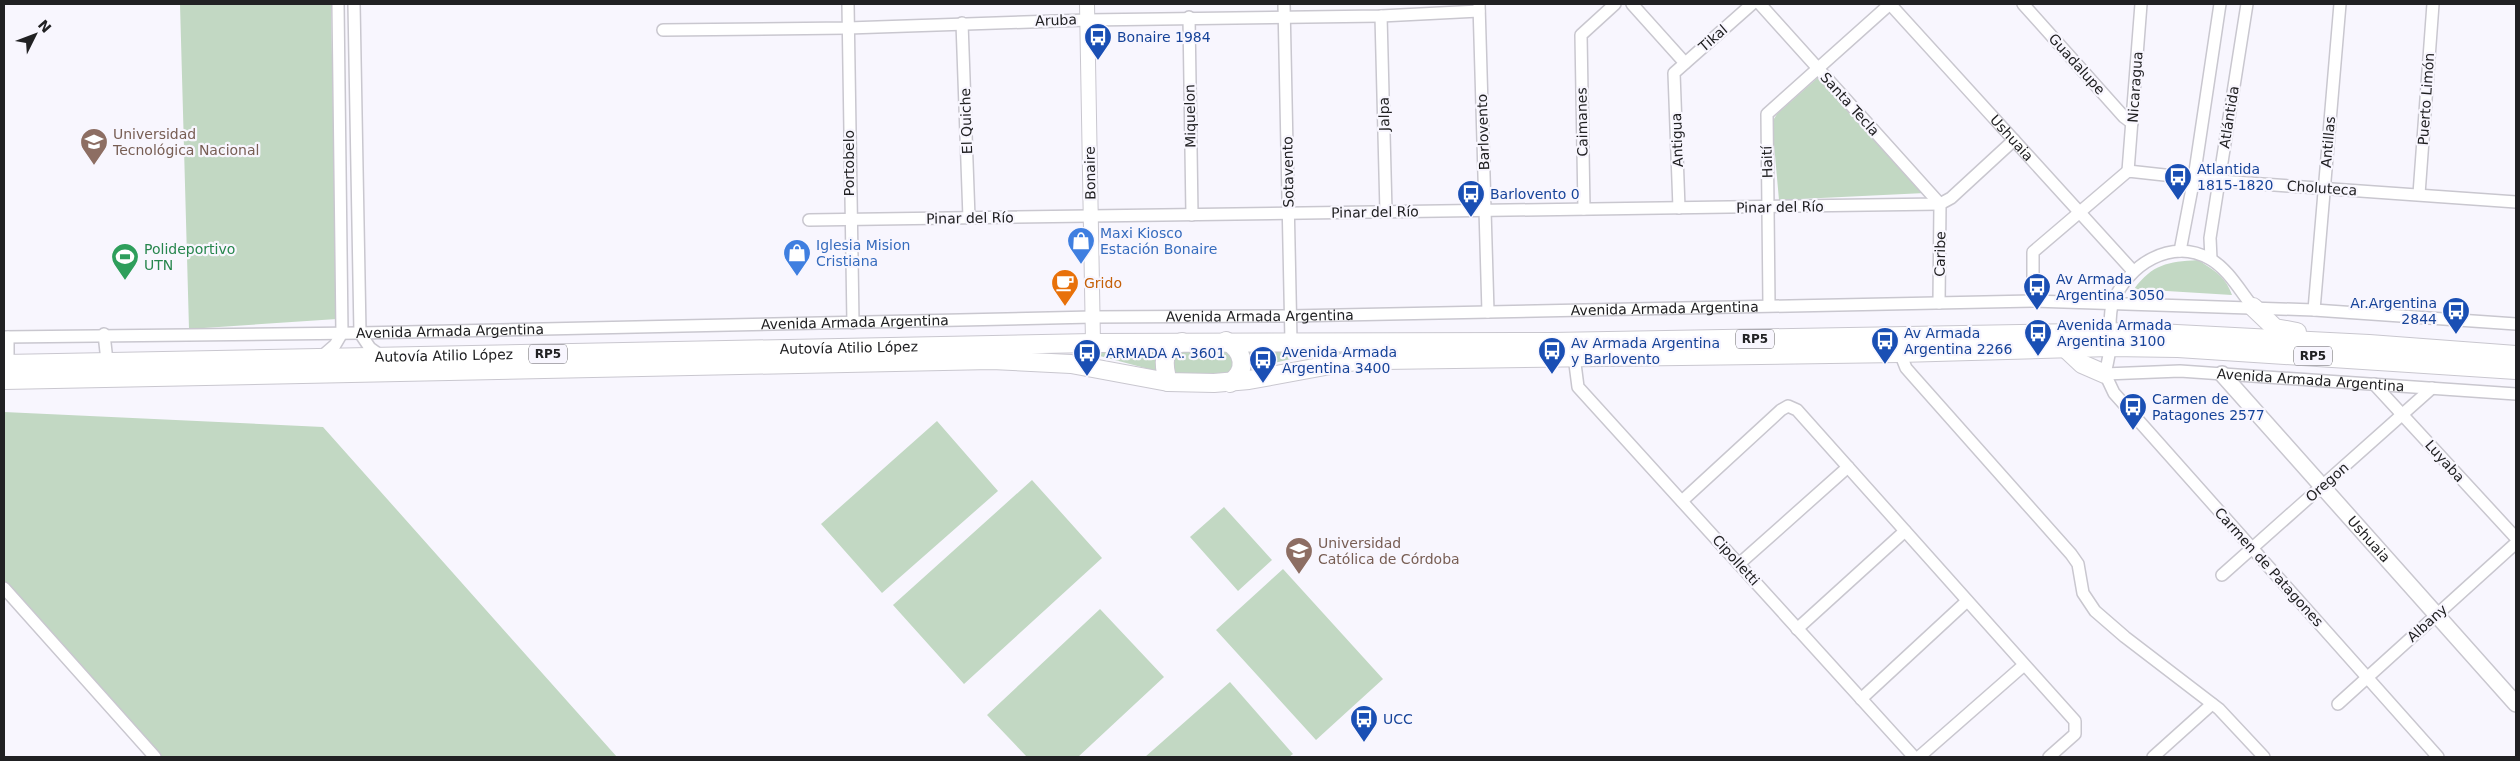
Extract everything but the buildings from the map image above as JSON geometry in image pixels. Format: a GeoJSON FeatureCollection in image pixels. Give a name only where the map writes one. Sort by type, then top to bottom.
{"type":"FeatureCollection","features":[{"type":"Feature","properties":{"kind":"main road"},"geometry":{"type":"LineString","coordinates":[[2253,307],[2275,328],[2281,330],[2351,338],[2369,344]]}},
{"type":"Feature","properties":{"kind":"main road","name":"Avenida Armada Argentina"},"geometry":{"type":"LineString","coordinates":[[1071,364],[1168,382],[1230,383],[1347,362],[1574,356],[1900,353],[2066,349],[2110,340],[2178,348],[2516,370]]}},
{"type":"Feature","properties":{"kind":"main road","name":"Avenida Armada Argentina"},"geometry":{"type":"LineString","coordinates":[[1093,343],[1226,341],[2110,340],[2369,344],[2516,355]]}},
{"type":"Feature","properties":{"kind":"main road"},"geometry":{"type":"LineString","coordinates":[[1226,341],[1233,345],[1242,358],[1239,375],[1230,383]]}},
{"type":"Feature","properties":{"kind":"main road"},"geometry":{"type":"LineString","coordinates":[[1168,382],[1164,357],[1169,348],[1182,342]]}},
{"type":"Feature","properties":{"kind":"main road","name":"Autovía Atilio López"},"geometry":{"type":"LineString","coordinates":[[5,369],[107,361],[1093,343]]}},
{"type":"Feature","properties":{"kind":"main road"},"geometry":{"type":"LineString","coordinates":[[2066,349],[2082,364],[2105,374]]}},
{"type":"Feature","properties":{"kind":"main road","name":"Autovía Atilio López"},"geometry":{"type":"LineString","coordinates":[[5,369],[992,360],[1071,364]]}},
{"type":"Feature","properties":{"kind":"main road","name":"Ushuaia"},"geometry":{"type":"LineString","coordinates":[[2222,374],[2516,704]]}},
{"type":"Feature","properties":{"kind":"street"},"geometry":{"type":"LineString","coordinates":[[320,358],[336,346],[342,333],[338,4]]}},
{"type":"Feature","properties":{"kind":"street"},"geometry":{"type":"LineString","coordinates":[[354,4],[360,333],[370,348],[383,357]]}},
{"type":"Feature","properties":{"kind":"street","name":"Portobelo"},"geometry":{"type":"LineString","coordinates":[[848,4],[853,323]]}},
{"type":"Feature","properties":{"kind":"street","name":"Bonaire"},"geometry":{"type":"LineString","coordinates":[[1087,4],[1093,343]]}},
{"type":"Feature","properties":{"kind":"street","name":"Sotavento"},"geometry":{"type":"LineString","coordinates":[[1284,4],[1291,341]]}},
{"type":"Feature","properties":{"kind":"street","name":"Caimanes"},"geometry":{"type":"LineString","coordinates":[[1584,209],[1581,35],[1614,4]]}},
{"type":"Feature","properties":{"kind":"street"},"geometry":{"type":"LineString","coordinates":[[1632,4],[1685,63]]}},
{"type":"Feature","properties":{"kind":"street","name":"Tikal"},"geometry":{"type":"LineString","coordinates":[[1674,72],[1752,4]]}},
{"type":"Feature","properties":{"kind":"street","name":"Santa Tecla"},"geometry":{"type":"LineString","coordinates":[[1760,4],[1940,204]]}},
{"type":"Feature","properties":{"kind":"street"},"geometry":{"type":"LineString","coordinates":[[1818,68],[1890,4]]}},
{"type":"Feature","properties":{"kind":"street","name":"Ushuaia"},"geometry":{"type":"LineString","coordinates":[[1890,4],[2133,271]]}},
{"type":"Feature","properties":{"kind":"street","name":"Guadalupe"},"geometry":{"type":"LineString","coordinates":[[2023,4],[2124,117],[2132,122]]}},
{"type":"Feature","properties":{"kind":"street","name":"Nicaragua"},"geometry":{"type":"LineString","coordinates":[[2128,171],[2140,4]]}},
{"type":"Feature","properties":{"kind":"street","name":"Atlántida"},"geometry":{"type":"LineString","coordinates":[[2180,251],[2194,178],[2220,4]]}},
{"type":"Feature","properties":{"kind":"street","name":"Atlántida"},"geometry":{"type":"LineString","coordinates":[[2211,259],[2209,243],[2247,4]]}},
{"type":"Feature","properties":{"kind":"street","name":"Antillas"},"geometry":{"type":"LineString","coordinates":[[2314,310],[2340,4]]}},
{"type":"Feature","properties":{"kind":"street","name":"Puerto Limón"},"geometry":{"type":"LineString","coordinates":[[2419,194],[2433,4]]}},
{"type":"Feature","properties":{"kind":"street","name":"Aruba"},"geometry":{"type":"LineString","coordinates":[[663,30],[848,28],[1189,17],[1381,16],[1479,8]]}},
{"type":"Feature","properties":{"kind":"street","name":"Barlovento"},"geometry":{"type":"LineString","coordinates":[[1479,8],[1488,312]]}},
{"type":"Feature","properties":{"kind":"street","name":"Jalpa"},"geometry":{"type":"LineString","coordinates":[[1381,16],[1386,212]]}},
{"type":"Feature","properties":{"kind":"street","name":"Miquelon"},"geometry":{"type":"LineString","coordinates":[[1189,17],[1192,215]]}},
{"type":"Feature","properties":{"kind":"street","name":"El Quiche"},"geometry":{"type":"LineString","coordinates":[[962,23],[969,218]]}},
{"type":"Feature","properties":{"kind":"street","name":"Haití"},"geometry":{"type":"LineString","coordinates":[[1769,305],[1769,207],[1766,119],[1770,109],[1818,68]]}},
{"type":"Feature","properties":{"kind":"street","name":"Antigua"},"geometry":{"type":"LineString","coordinates":[[1674,72],[1679,208]]}},
{"type":"Feature","properties":{"kind":"street"},"geometry":{"type":"LineString","coordinates":[[1940,204],[1952,198],[2014,140]]}},
{"type":"Feature","properties":{"kind":"street"},"geometry":{"type":"LineString","coordinates":[[2033,301],[2032,259],[2036,248],[2128,171]]}},
{"type":"Feature","properties":{"kind":"street","name":"Choluteca"},"geometry":{"type":"LineString","coordinates":[[2128,171],[2219,181],[2516,201]]}},
{"type":"Feature","properties":{"kind":"street","name":"Pinar del Río"},"geometry":{"type":"LineString","coordinates":[[809,220],[1940,204]]}},
{"type":"Feature","properties":{"kind":"street","name":"Caribe"},"geometry":{"type":"LineString","coordinates":[[1940,204],[1940,303]]}},
{"type":"Feature","properties":{"kind":"street"},"geometry":{"type":"LineString","coordinates":[[2105,374],[2113,302],[2133,271],[2156,256],[2180,251],[2199,254],[2211,259],[2232,278],[2253,307]]}},
{"type":"Feature","properties":{"kind":"street","name":"Avenida Armada Argentina"},"geometry":{"type":"LineString","coordinates":[[6,337],[104,334],[360,333],[1093,317],[1290,316],[2033,301],[2253,307],[2516,324]]}},
{"type":"Feature","properties":{"kind":"street"},"geometry":{"type":"LineString","coordinates":[[104,334],[107,361]]}},
{"type":"Feature","properties":{"kind":"street"},"geometry":{"type":"LineString","coordinates":[[5,369],[6,337]]}},
{"type":"Feature","properties":{"kind":"street"},"geometry":{"type":"LineString","coordinates":[[1900,353],[1906,368],[2071,554],[2078,564],[2083,593],[2095,611],[2125,637],[2212,704],[2264,757]]}},
{"type":"Feature","properties":{"kind":"street","name":"Cipolletti"},"geometry":{"type":"LineString","coordinates":[[1574,356],[1578,387],[1914,757]]}},
{"type":"Feature","properties":{"kind":"street","name":"Avenida Armada Argentina"},"geometry":{"type":"LineString","coordinates":[[2105,374],[2180,371],[2516,394]]}},
{"type":"Feature","properties":{"kind":"street","name":"Carmen de Patagones"},"geometry":{"type":"LineString","coordinates":[[2105,374],[2114,393],[2438,757]]}},
{"type":"Feature","properties":{"kind":"street","name":"Luyaba"},"geometry":{"type":"LineString","coordinates":[[2374,384],[2516,538]]}},
{"type":"Feature","properties":{"kind":"street","name":"Oregon"},"geometry":{"type":"LineString","coordinates":[[2222,575],[2432,388]]}},
{"type":"Feature","properties":{"kind":"street"},"geometry":{"type":"LineString","coordinates":[[1682,501],[1781,410],[1788,406],[1797,410],[2074,721],[2075,734],[2049,757]]}},
{"type":"Feature","properties":{"kind":"street"},"geometry":{"type":"LineString","coordinates":[[1739,564],[1848,467]]}},
{"type":"Feature","properties":{"kind":"street"},"geometry":{"type":"LineString","coordinates":[[1798,629],[1906,532]]}},
{"type":"Feature","properties":{"kind":"street","name":"Albany"},"geometry":{"type":"LineString","coordinates":[[2338,704],[2516,543]]}},
{"type":"Feature","properties":{"kind":"street"},"geometry":{"type":"LineString","coordinates":[[4,588],[155,757]]}},
{"type":"Feature","properties":{"kind":"street"},"geometry":{"type":"LineString","coordinates":[[1860,699],[1967,601]]}},
{"type":"Feature","properties":{"kind":"street"},"geometry":{"type":"LineString","coordinates":[[1919,757],[2024,665]]}},
{"type":"Feature","properties":{"kind":"street"},"geometry":{"type":"LineString","coordinates":[[2153,757],[2212,704]]}},
{"type":"Feature","properties":{"kind":"green space"},"geometry":{"type":"Polygon","coordinates":[[[180,4],[331,4],[337,319],[189,329],[180,4]]]}},
{"type":"Feature","properties":{"kind":"green space"},"geometry":{"type":"Polygon","coordinates":[[[1822,74],[1925,193],[1779,200],[1772,122],[1777,114],[1822,74]]]}},
{"type":"Feature","properties":{"kind":"green space"},"geometry":{"type":"Polygon","coordinates":[[[2198,260],[2223,279],[2232,295],[2134,289],[2154,269],[2169,263],[2198,260]]]}},
{"type":"Feature","properties":{"kind":"green space"},"geometry":{"type":"Polygon","coordinates":[[[1162,348],[1160,372],[1081,351],[1162,348]]]}},
{"type":"Feature","properties":{"kind":"green space"},"geometry":{"type":"Polygon","coordinates":[[[1227,349],[1236,354],[1231,374],[1175,375],[1168,369],[1175,351],[1227,349]]]}},
{"type":"Feature","properties":{"kind":"green space"},"geometry":{"type":"Polygon","coordinates":[[[1403,349],[1320,354],[1246,370],[1243,350],[1403,349]]]}},
{"type":"Feature","properties":{"kind":"green space"},"geometry":{"type":"Polygon","coordinates":[[[4,412],[323,427],[617,757],[155,757],[4,588],[4,412]]]}},
{"type":"Feature","properties":{"kind":"green space"},"geometry":{"type":"Polygon","coordinates":[[[937,421],[998,491],[882,593],[821,524],[937,421]]]}},
{"type":"Feature","properties":{"kind":"green space"},"geometry":{"type":"Polygon","coordinates":[[[1032,480],[1102,558],[964,684],[893,605],[1032,480]]]}},
{"type":"Feature","properties":{"kind":"green space"},"geometry":{"type":"Polygon","coordinates":[[[1224,507],[1272,560],[1238,591],[1190,537],[1224,507]]]}},
{"type":"Feature","properties":{"kind":"green space"},"geometry":{"type":"Polygon","coordinates":[[[1283,569],[1383,679],[1316,740],[1216,630],[1283,569]]]}},
{"type":"Feature","properties":{"kind":"green space"},"geometry":{"type":"Polygon","coordinates":[[[1100,609],[1164,677],[1078,757],[1027,757],[987,715],[1100,609]]]}},
{"type":"Feature","properties":{"kind":"green space"},"geometry":{"type":"Polygon","coordinates":[[[1230,682],[1293,754],[1289,757],[1145,757],[1230,682]]]}},
{"type":"Feature","properties":{"kind":"place","name":"Bonaire 1984"},"geometry":{"type":"Point","coordinates":[1098,61]}},
{"type":"Feature","properties":{"kind":"place","name":"Universidad Tecnológica Nacional"},"geometry":{"type":"Point","coordinates":[94,166]}},
{"type":"Feature","properties":{"kind":"place","name":"Atlantida 1815-1820"},"geometry":{"type":"Point","coordinates":[2178,201]}},
{"type":"Feature","properties":{"kind":"place","name":"Barlovento 0"},"geometry":{"type":"Point","coordinates":[1471,218]}},
{"type":"Feature","properties":{"kind":"place","name":"Maxi Kiosco Estación Bonaire"},"geometry":{"type":"Point","coordinates":[1081,265]}},
{"type":"Feature","properties":{"kind":"place","name":"Iglesia Mision Cristiana"},"geometry":{"type":"Point","coordinates":[797,277]}},
{"type":"Feature","properties":{"kind":"place","name":"Polideportivo UTN"},"geometry":{"type":"Point","coordinates":[125,281]}},
{"type":"Feature","properties":{"kind":"place","name":"Grido"},"geometry":{"type":"Point","coordinates":[1065,307]}},
{"type":"Feature","properties":{"kind":"place","name":"Av Armada Argentina 3050"},"geometry":{"type":"Point","coordinates":[2037,311]}},
{"type":"Feature","properties":{"kind":"place","name":"Ar.Argentina 2844"},"geometry":{"type":"Point","coordinates":[2456,335]}},
{"type":"Feature","properties":{"kind":"place","name":"Avenida Armada Argentina 3100"},"geometry":{"type":"Point","coordinates":[2038,357]}},
{"type":"Feature","properties":{"kind":"place","name":"Av Armada Argentina 2266"},"geometry":{"type":"Point","coordinates":[1885,365]}},
{"type":"Feature","properties":{"kind":"place","name":"Av Armada Argentina y Barlovento"},"geometry":{"type":"Point","coordinates":[1552,375]}},
{"type":"Feature","properties":{"kind":"place","name":"ARMADA A. 3601"},"geometry":{"type":"Point","coordinates":[1087,377]}},
{"type":"Feature","properties":{"kind":"place","name":"Avenida Armada Argentina 3400"},"geometry":{"type":"Point","coordinates":[1263,384]}},
{"type":"Feature","properties":{"kind":"place","name":"Carmen de Patagones 2577"},"geometry":{"type":"Point","coordinates":[2133,431]}},
{"type":"Feature","properties":{"kind":"place","name":"Universidad Católica de Córdoba"},"geometry":{"type":"Point","coordinates":[1299,575]}},
{"type":"Feature","properties":{"kind":"place","name":"UCC"},"geometry":{"type":"Point","coordinates":[1364,743]}}]}
